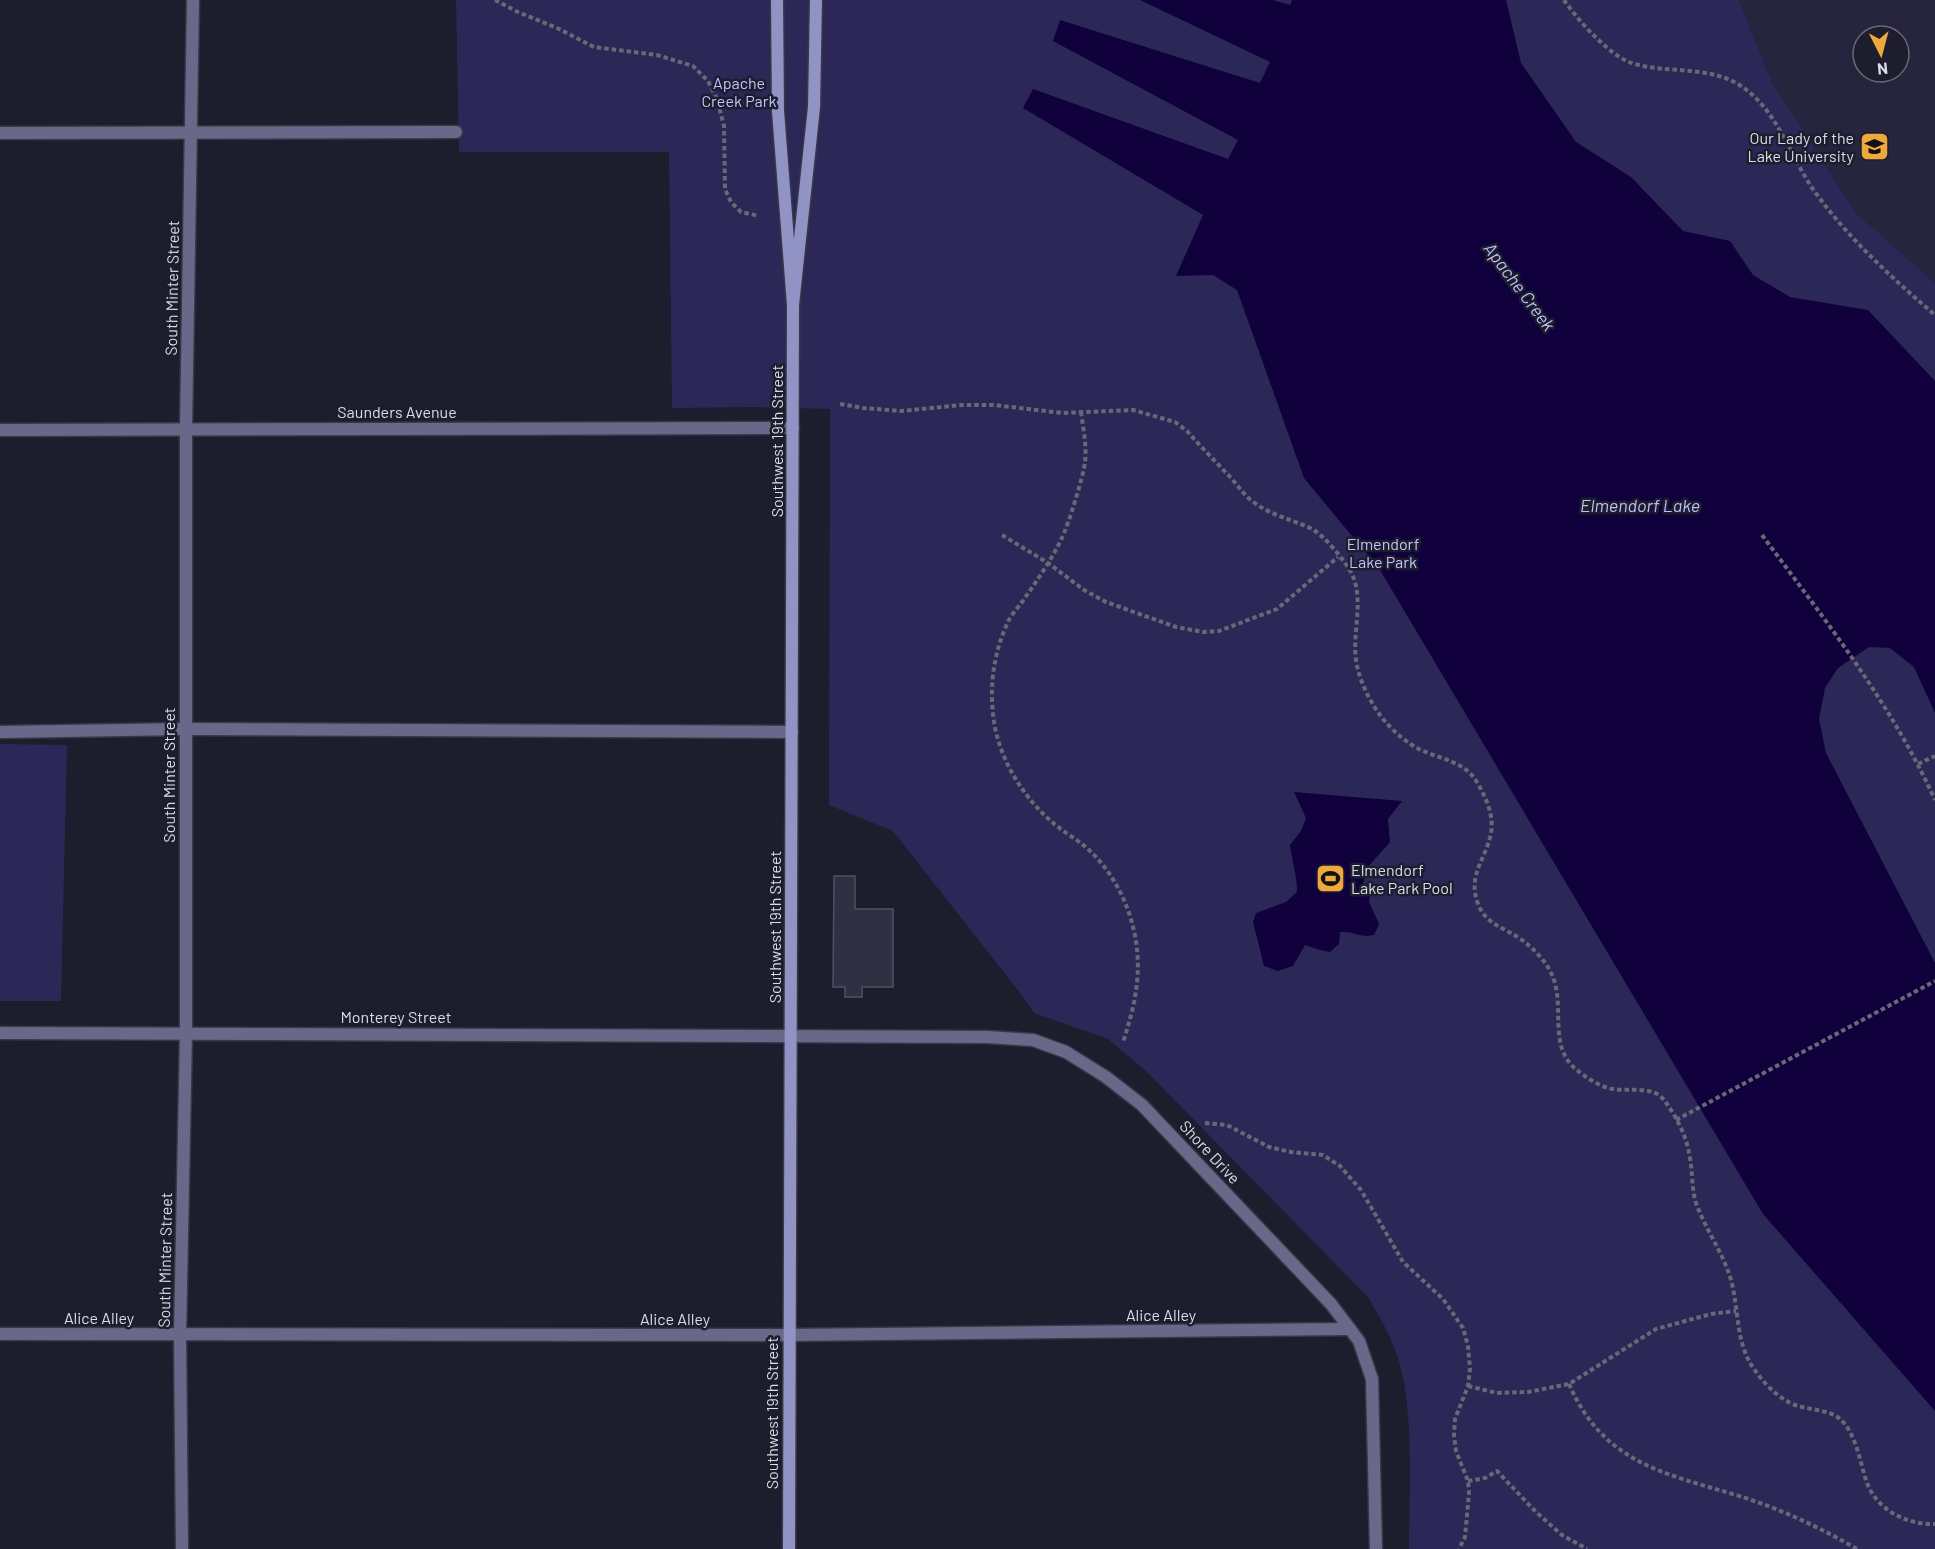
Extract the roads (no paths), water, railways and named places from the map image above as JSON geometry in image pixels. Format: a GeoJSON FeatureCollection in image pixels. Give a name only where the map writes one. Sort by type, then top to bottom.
{"type":"FeatureCollection","features":[{"type":"Feature","properties":{"kind":"street","name":"South Minter Street"},"geometry":{"type":"LineString","coordinates":[[182,1549],[180,1335],[186,1033],[186,429],[193,0]]}},
{"type":"Feature","properties":{"kind":"street","name":"Southwest 19th Street"},"geometry":{"type":"LineString","coordinates":[[777,0],[778,111],[793,305],[794,428],[789,1549]]}},
{"type":"Feature","properties":{"kind":"street","name":"Southwest 19th Street"},"geometry":{"type":"LineString","coordinates":[[793,305],[814,107],[816,0]]}},
{"type":"Feature","properties":{"kind":"street"},"geometry":{"type":"LineString","coordinates":[[0,133],[456,132]]}},
{"type":"Feature","properties":{"kind":"street","name":"Saunders Avenue"},"geometry":{"type":"LineString","coordinates":[[0,430],[794,428]]}},
{"type":"Feature","properties":{"kind":"street"},"geometry":{"type":"LineString","coordinates":[[0,732],[185,729],[792,732]]}},
{"type":"Feature","properties":{"kind":"street","name":"Monterey Street"},"geometry":{"type":"LineString","coordinates":[[0,1033],[792,1035]]}},
{"type":"Feature","properties":{"kind":"street","name":"Shore Drive"},"geometry":{"type":"LineString","coordinates":[[792,1035],[987,1037],[1033,1040],[1066,1052],[1106,1077],[1142,1105],[1331,1304],[1359,1341],[1372,1379],[1376,1549]]}},
{"type":"Feature","properties":{"kind":"street","name":"Alice Alley"},"geometry":{"type":"LineString","coordinates":[[0,1334],[789,1335],[1350,1329]]}},
{"type":"Feature","properties":{"kind":"water","name":"Elmendorf Lake"},"geometry":{"type":"Polygon","coordinates":[[[1140,0],[1273,0],[1290,5],[1292,0],[1506,0],[1521,63],[1576,142],[1631,177],[1683,231],[1730,241],[1753,275],[1790,297],[1868,310],[1935,381],[1935,713],[1914,667],[1890,648],[1869,647],[1838,668],[1825,688],[1819,719],[1826,753],[1935,963],[1935,1411],[1763,1214],[1380,570],[1304,478],[1237,290],[1213,275],[1176,276],[1203,215],[1023,108],[1033,89],[1228,159],[1238,140],[1053,41],[1060,20],[1260,83],[1270,62],[1140,0]]]}},
{"type":"Feature","properties":{"kind":"water","name":"Elmendorf Lake Park Pool"},"geometry":{"type":"Polygon","coordinates":[[[1294,792],[1402,801],[1388,819],[1390,842],[1366,869],[1363,885],[1370,894],[1369,902],[1379,924],[1374,935],[1340,932],[1339,944],[1330,952],[1305,945],[1293,966],[1278,971],[1264,966],[1253,922],[1256,913],[1286,902],[1297,892],[1290,845],[1301,831],[1306,818],[1294,792]]]}},
{"type":"Feature","properties":{"kind":"place","name":"Our Lady of the Lake University"},"geometry":{"type":"Point","coordinates":[1875,147]}},
{"type":"Feature","properties":{"kind":"place","name":"Elmendorf Lake Park Pool"},"geometry":{"type":"Point","coordinates":[1330,879]}},
{"type":"Feature","properties":{"kind":"park label","name":"Apache Creek Park"},"geometry":{"type":"Point","coordinates":[739,92]}},
{"type":"Feature","properties":{"kind":"park label","name":"Elmendorf Lake Park"},"geometry":{"type":"Point","coordinates":[1383,553]}},
{"type":"Feature","properties":{"kind":"water label","name":"Apache Creek"},"geometry":{"type":"Point","coordinates":[1519,287]}}]}
